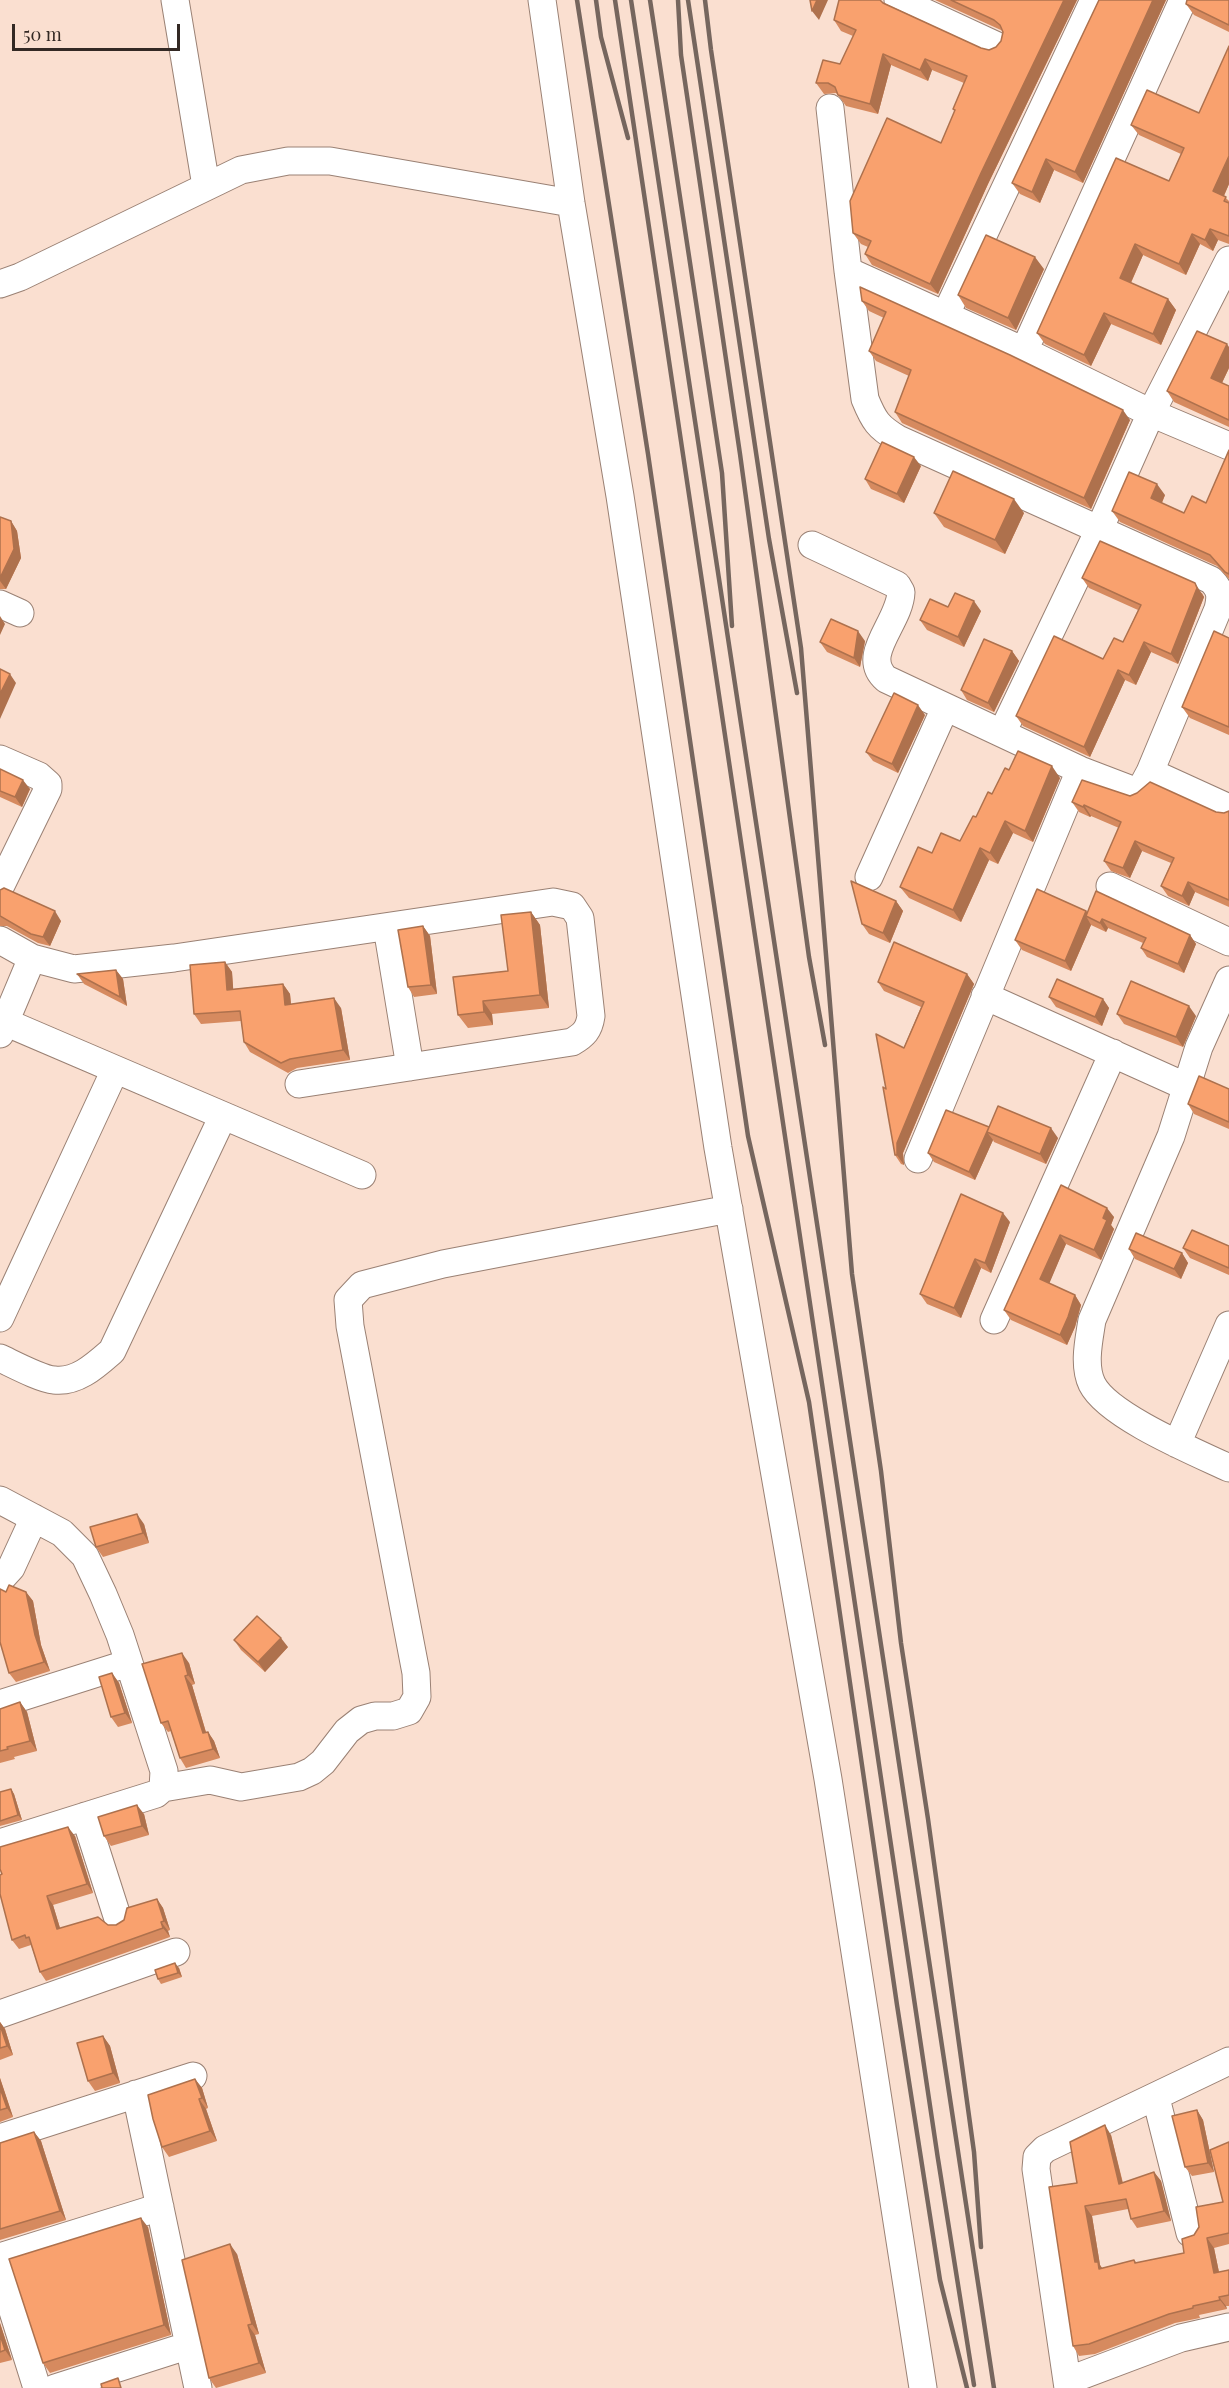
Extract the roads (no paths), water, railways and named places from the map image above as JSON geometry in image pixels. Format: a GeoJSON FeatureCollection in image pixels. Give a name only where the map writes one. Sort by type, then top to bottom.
{"type":"FeatureCollection","features":[{"type":"Feature","properties":{"kind":"street"},"geometry":{"type":"LineString","coordinates":[[175,0],[206,186]]}},
{"type":"Feature","properties":{"kind":"street"},"geometry":{"type":"LineString","coordinates":[[542,0],[571,203],[620,496],[729,1209],[830,1791],[923,2388]]}},
{"type":"Feature","properties":{"kind":"street"},"geometry":{"type":"LineString","coordinates":[[898,0],[994,45]]}},
{"type":"Feature","properties":{"kind":"street"},"geometry":{"type":"LineString","coordinates":[[945,316],[1094,0]]}},
{"type":"Feature","properties":{"kind":"street"},"geometry":{"type":"LineString","coordinates":[[1024,351],[1183,0]]}},
{"type":"Feature","properties":{"kind":"street"},"geometry":{"type":"LineString","coordinates":[[812,544],[897,585],[901,592],[901,600],[875,661],[877,671],[886,679],[1080,770],[1135,790],[1143,785],[1150,772],[1221,597],[1219,588],[1211,580],[898,439],[881,429],[873,418],[866,399],[848,271],[830,108]]}},
{"type":"Feature","properties":{"kind":"street"},"geometry":{"type":"LineString","coordinates":[[0,284],[20,277],[241,170],[288,161],[330,161],[571,203]]}},
{"type":"Feature","properties":{"kind":"street"},"geometry":{"type":"LineString","coordinates":[[1002,733],[1099,530],[1151,413],[1229,260]]}},
{"type":"Feature","properties":{"kind":"street"},"geometry":{"type":"LineString","coordinates":[[848,271],[1024,351],[1151,413],[1229,446]]}},
{"type":"Feature","properties":{"kind":"street"},"geometry":{"type":"LineString","coordinates":[[868,877],[945,708]]}},
{"type":"Feature","properties":{"kind":"street"},"geometry":{"type":"LineString","coordinates":[[0,759],[45,780],[48,789],[0,887]]}},
{"type":"Feature","properties":{"kind":"street"},"geometry":{"type":"LineString","coordinates":[[918,1159],[1080,770]]}},
{"type":"Feature","properties":{"kind":"street"},"geometry":{"type":"LineString","coordinates":[[1150,772],[1229,808]]}},
{"type":"Feature","properties":{"kind":"street"},"geometry":{"type":"LineString","coordinates":[[1110,886],[1229,942]]}},
{"type":"Feature","properties":{"kind":"street"},"geometry":{"type":"LineString","coordinates":[[0,940],[32,958],[74,969],[174,958],[553,902],[573,906],[580,918],[591,1016],[590,1025],[584,1035],[572,1042],[299,1084]]}},
{"type":"Feature","properties":{"kind":"street"},"geometry":{"type":"LineString","coordinates":[[387,927],[410,1067]]}},
{"type":"Feature","properties":{"kind":"street"},"geometry":{"type":"LineString","coordinates":[[32,958],[2,1028],[115,1070],[362,1175]]}},
{"type":"Feature","properties":{"kind":"street"},"geometry":{"type":"LineString","coordinates":[[1229,980],[1199,1047],[1171,1136],[1092,1320],[1087,1352],[1092,1383],[1107,1404],[1177,1444],[1229,1468]]}},
{"type":"Feature","properties":{"kind":"street"},"geometry":{"type":"LineString","coordinates":[[986,996],[1187,1087]]}},
{"type":"Feature","properties":{"kind":"street"},"geometry":{"type":"LineString","coordinates":[[994,1320],[1113,1053]]}},
{"type":"Feature","properties":{"kind":"street"},"geometry":{"type":"LineString","coordinates":[[0,1318],[115,1070]]}},
{"type":"Feature","properties":{"kind":"street"},"geometry":{"type":"LineString","coordinates":[[0,1358],[54,1380],[76,1376],[92,1369],[112,1351],[223,1116]]}},
{"type":"Feature","properties":{"kind":"street"},"geometry":{"type":"LineString","coordinates":[[0,1843],[156,1794],[163,1788],[210,1780],[241,1788],[299,1777],[312,1771],[323,1762],[347,1731],[361,1720],[375,1716],[393,1716],[409,1711],[417,1697],[416,1673],[350,1326],[348,1300],[362,1286],[443,1264],[729,1209]]}},
{"type":"Feature","properties":{"kind":"street"},"geometry":{"type":"LineString","coordinates":[[1177,1444],[1229,1325]]}},
{"type":"Feature","properties":{"kind":"street"},"geometry":{"type":"LineString","coordinates":[[0,1500],[62,1533],[84,1556],[103,1594],[129,1663],[164,1771],[163,1788]]}},
{"type":"Feature","properties":{"kind":"street"},"geometry":{"type":"LineString","coordinates":[[0,1580],[10,1568],[34,1518]]}},
{"type":"Feature","properties":{"kind":"street"},"geometry":{"type":"LineString","coordinates":[[0,1704],[129,1663]]}},
{"type":"Feature","properties":{"kind":"street"},"geometry":{"type":"LineString","coordinates":[[85,1816],[118,1918]]}},
{"type":"Feature","properties":{"kind":"street"},"geometry":{"type":"LineString","coordinates":[[0,2014],[176,1952]]}},
{"type":"Feature","properties":{"kind":"street"},"geometry":{"type":"LineString","coordinates":[[1229,2061],[1045,2149],[1037,2157],[1036,2169],[1067,2384],[1181,2338],[1229,2327]]}},
{"type":"Feature","properties":{"kind":"street"},"geometry":{"type":"LineString","coordinates":[[0,2138],[192,2076]]}},
{"type":"Feature","properties":{"kind":"street"},"geometry":{"type":"LineString","coordinates":[[136,2094],[198,2388]]}},
{"type":"Feature","properties":{"kind":"street"},"geometry":{"type":"LineString","coordinates":[[1156,2097],[1190,2233]]}},
{"type":"Feature","properties":{"kind":"street"},"geometry":{"type":"LineString","coordinates":[[0,2257],[160,2206]]}},
{"type":"Feature","properties":{"kind":"street"},"geometry":{"type":"LineString","coordinates":[[0,2270],[37,2388]]}},
{"type":"Feature","properties":{"kind":"street"},"geometry":{"type":"LineString","coordinates":[[55,2388],[190,2345]]}},
{"type":"Feature","properties":{"kind":"railway"},"geometry":{"type":"LineString","coordinates":[[577,0],[648,454],[748,1136],[809,1402],[897,2005],[940,2280],[967,2388]]}},
{"type":"Feature","properties":{"kind":"railway"},"geometry":{"type":"LineString","coordinates":[[596,0],[601,37],[628,138]]}},
{"type":"Feature","properties":{"kind":"railway"},"geometry":{"type":"LineString","coordinates":[[615,0],[938,2159],[974,2385]]}},
{"type":"Feature","properties":{"kind":"railway"},"geometry":{"type":"LineString","coordinates":[[631,0],[994,2388]]}},
{"type":"Feature","properties":{"kind":"railway"},"geometry":{"type":"LineString","coordinates":[[650,0],[722,473],[732,626]]}},
{"type":"Feature","properties":{"kind":"railway"},"geometry":{"type":"LineString","coordinates":[[678,0],[681,55],[740,454],[809,957],[825,1045]]}},
{"type":"Feature","properties":{"kind":"railway"},"geometry":{"type":"LineString","coordinates":[[688,0],[769,539],[797,693]]}},
{"type":"Feature","properties":{"kind":"railway"},"geometry":{"type":"LineString","coordinates":[[705,0],[801,648],[852,1274],[881,1471],[901,1643],[974,2152],[981,2247]]}}]}
